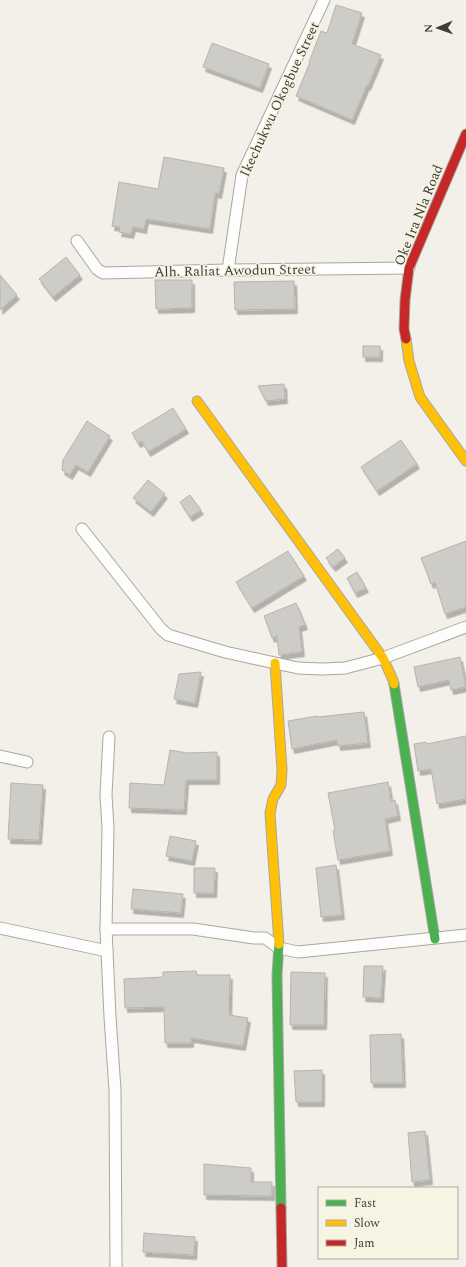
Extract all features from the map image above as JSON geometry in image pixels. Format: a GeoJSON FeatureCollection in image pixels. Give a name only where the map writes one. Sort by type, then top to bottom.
{"type":"FeatureCollection","features":[{"type":"Feature","properties":{"kind":"street","name":"Ikechukwu Okogbue Street"},"geometry":{"type":"LineString","coordinates":[[228,270],[242,175],[324,0]]}},
{"type":"Feature","properties":{"kind":"street","name":"Oke Ira Nla Road"},"geometry":{"type":"LineString","coordinates":[[466,134],[461,157],[409,268],[405,300],[404,329],[409,361],[420,397],[466,461]]}},
{"type":"Feature","properties":{"kind":"street","name":"Alh. Raliat Awodun Street"},"geometry":{"type":"LineString","coordinates":[[77,241],[97,269],[103,273],[409,268]]}},
{"type":"Feature","properties":{"kind":"street"},"geometry":{"type":"LineString","coordinates":[[197,401],[384,658],[392,680],[435,939]]}},
{"type":"Feature","properties":{"kind":"street"},"geometry":{"type":"LineString","coordinates":[[82,528],[161,629],[168,635],[225,652],[298,668],[322,670],[345,668],[384,658],[466,627]]}},
{"type":"Feature","properties":{"kind":"street"},"geometry":{"type":"LineString","coordinates":[[275,663],[282,784],[273,799],[270,813],[279,948],[277,975],[282,1267]]}},
{"type":"Feature","properties":{"kind":"street"},"geometry":{"type":"LineString","coordinates":[[109,737],[106,795],[108,828],[106,929],[115,1090],[116,1267]]}},
{"type":"Feature","properties":{"kind":"street"},"geometry":{"type":"LineString","coordinates":[[0,756],[27,762]]}},
{"type":"Feature","properties":{"kind":"street"},"geometry":{"type":"LineString","coordinates":[[0,928],[107,951]]}},
{"type":"Feature","properties":{"kind":"street"},"geometry":{"type":"LineString","coordinates":[[106,929],[193,929],[254,938],[265,938],[279,948],[298,952],[466,935]]}},
{"type":"Feature","properties":{"kind":"building"},"geometry":{"type":"Polygon","coordinates":[[[336,5],[362,13],[352,44],[381,55],[352,120],[296,96],[321,31],[327,33],[336,5]]]}},
{"type":"Feature","properties":{"kind":"building"},"geometry":{"type":"Polygon","coordinates":[[[212,43],[269,64],[260,88],[203,67],[212,43]]]}},
{"type":"Feature","properties":{"kind":"building"},"geometry":{"type":"Polygon","coordinates":[[[164,157],[224,168],[219,194],[215,193],[210,229],[146,219],[144,229],[133,227],[131,234],[119,232],[120,227],[112,226],[119,182],[158,189],[164,157]]]}},
{"type":"Feature","properties":{"kind":"building"},"geometry":{"type":"Polygon","coordinates":[[[66,257],[80,275],[53,297],[39,279],[66,257]]]}},
{"type":"Feature","properties":{"kind":"building"},"geometry":{"type":"Polygon","coordinates":[[[0,275],[17,295],[0,310],[0,275]]]}},
{"type":"Feature","properties":{"kind":"building"},"geometry":{"type":"Polygon","coordinates":[[[155,280],[192,280],[192,308],[156,309],[155,280]]]}},
{"type":"Feature","properties":{"kind":"building"},"geometry":{"type":"Polygon","coordinates":[[[294,281],[295,309],[235,310],[234,282],[294,281]]]}},
{"type":"Feature","properties":{"kind":"building"},"geometry":{"type":"Polygon","coordinates":[[[363,346],[380,346],[380,357],[363,357],[363,346]]]}},
{"type":"Feature","properties":{"kind":"building"},"geometry":{"type":"Polygon","coordinates":[[[284,384],[285,399],[266,401],[258,386],[284,384]]]}},
{"type":"Feature","properties":{"kind":"building"},"geometry":{"type":"Polygon","coordinates":[[[173,408],[186,429],[148,452],[142,441],[138,443],[132,433],[173,408]]]}},
{"type":"Feature","properties":{"kind":"building"},"geometry":{"type":"Polygon","coordinates":[[[87,421],[110,436],[88,472],[76,465],[70,475],[62,470],[63,460],[87,421]]]}},
{"type":"Feature","properties":{"kind":"building"},"geometry":{"type":"Polygon","coordinates":[[[401,440],[417,464],[377,491],[361,467],[401,440]]]}},
{"type":"Feature","properties":{"kind":"building"},"geometry":{"type":"Polygon","coordinates":[[[148,480],[165,494],[151,512],[133,498],[148,480]]]}},
{"type":"Feature","properties":{"kind":"building"},"geometry":{"type":"Polygon","coordinates":[[[190,495],[201,510],[190,517],[180,502],[190,495]]]}},
{"type":"Feature","properties":{"kind":"building"},"geometry":{"type":"Polygon","coordinates":[[[466,541],[466,607],[445,614],[435,582],[431,584],[421,558],[466,541]]]}},
{"type":"Feature","properties":{"kind":"building"},"geometry":{"type":"Polygon","coordinates":[[[338,549],[345,558],[333,567],[326,558],[338,549]]]}},
{"type":"Feature","properties":{"kind":"building"},"geometry":{"type":"Polygon","coordinates":[[[288,551],[304,576],[252,608],[236,582],[288,551]]]}},
{"type":"Feature","properties":{"kind":"building"},"geometry":{"type":"Polygon","coordinates":[[[357,572],[366,588],[355,593],[347,578],[357,572]]]}},
{"type":"Feature","properties":{"kind":"building"},"geometry":{"type":"Polygon","coordinates":[[[296,603],[305,625],[299,627],[302,652],[279,655],[277,636],[272,638],[264,616],[296,603]]]}},
{"type":"Feature","properties":{"kind":"building"},"geometry":{"type":"Polygon","coordinates":[[[460,657],[466,687],[451,690],[449,680],[418,687],[414,667],[460,657]]]}},
{"type":"Feature","properties":{"kind":"building"},"geometry":{"type":"Polygon","coordinates":[[[201,672],[195,703],[174,699],[179,674],[201,672]]]}},
{"type":"Feature","properties":{"kind":"building"},"geometry":{"type":"Polygon","coordinates":[[[364,712],[368,743],[338,746],[337,740],[292,749],[288,721],[317,716],[364,712]]]}},
{"type":"Feature","properties":{"kind":"building"},"geometry":{"type":"Polygon","coordinates":[[[466,736],[466,799],[437,804],[431,769],[418,771],[414,744],[426,742],[427,744],[466,736]]]}},
{"type":"Feature","properties":{"kind":"building"},"geometry":{"type":"Polygon","coordinates":[[[170,750],[187,753],[217,752],[217,780],[186,780],[184,810],[129,808],[130,783],[164,785],[170,750]]]}},
{"type":"Feature","properties":{"kind":"building"},"geometry":{"type":"Polygon","coordinates":[[[388,782],[391,801],[395,800],[398,816],[385,819],[390,851],[338,860],[333,831],[335,830],[328,793],[388,782]]]}},
{"type":"Feature","properties":{"kind":"building"},"geometry":{"type":"Polygon","coordinates":[[[11,783],[43,785],[39,840],[8,839],[11,783]]]}},
{"type":"Feature","properties":{"kind":"building"},"geometry":{"type":"Polygon","coordinates":[[[170,836],[196,841],[192,861],[166,856],[170,836]]]}},
{"type":"Feature","properties":{"kind":"building"},"geometry":{"type":"Polygon","coordinates":[[[336,865],[342,915],[321,917],[316,868],[336,865]]]}},
{"type":"Feature","properties":{"kind":"building"},"geometry":{"type":"Polygon","coordinates":[[[194,868],[215,868],[214,893],[194,893],[194,868]]]}},
{"type":"Feature","properties":{"kind":"building"},"geometry":{"type":"Polygon","coordinates":[[[133,889],[183,894],[181,913],[131,909],[133,889]]]}},
{"type":"Feature","properties":{"kind":"building"},"geometry":{"type":"Polygon","coordinates":[[[364,966],[383,966],[381,998],[363,997],[364,966]]]}},
{"type":"Feature","properties":{"kind":"building"},"geometry":{"type":"Polygon","coordinates":[[[196,971],[197,975],[230,975],[229,1015],[248,1018],[243,1046],[191,1038],[191,1043],[165,1043],[164,1007],[125,1008],[124,979],[163,977],[163,972],[196,971]]]}},
{"type":"Feature","properties":{"kind":"building"},"geometry":{"type":"Polygon","coordinates":[[[291,972],[325,973],[324,1025],[290,1025],[291,972]]]}},
{"type":"Feature","properties":{"kind":"building"},"geometry":{"type":"Polygon","coordinates":[[[401,1034],[403,1083],[371,1083],[370,1035],[401,1034]]]}},
{"type":"Feature","properties":{"kind":"building"},"geometry":{"type":"Polygon","coordinates":[[[322,1070],[322,1102],[296,1102],[294,1071],[322,1070]]]}},
{"type":"Feature","properties":{"kind":"building"},"geometry":{"type":"Polygon","coordinates":[[[425,1131],[430,1180],[412,1182],[408,1133],[425,1131]]]}},
{"type":"Feature","properties":{"kind":"building"},"geometry":{"type":"Polygon","coordinates":[[[204,1164],[251,1168],[251,1182],[272,1182],[272,1196],[204,1195],[204,1164]]]}},
{"type":"Feature","properties":{"kind":"building"},"geometry":{"type":"Polygon","coordinates":[[[144,1233],[195,1237],[194,1255],[143,1252],[144,1233]]]}},
{"type":"Feature","properties":{"kind":"traffic: fast"},"geometry":{"type":"LineString","coordinates":[[394,684],[435,939]]}},
{"type":"Feature","properties":{"kind":"traffic: fast"},"geometry":{"type":"LineString","coordinates":[[279,944],[277,975],[281,1208]]}},
{"type":"Feature","properties":{"kind":"traffic: slow"},"geometry":{"type":"LineString","coordinates":[[406,339],[409,361],[420,397],[466,461]]}},
{"type":"Feature","properties":{"kind":"traffic: slow"},"geometry":{"type":"LineString","coordinates":[[197,401],[383,658],[394,684]]}},
{"type":"Feature","properties":{"kind":"traffic: slow"},"geometry":{"type":"LineString","coordinates":[[275,663],[282,770],[281,785],[273,799],[270,813],[279,944]]}},
{"type":"Feature","properties":{"kind":"traffic: jam"},"geometry":{"type":"LineString","coordinates":[[406,339],[404,329],[405,300],[409,268],[466,134]]}},
{"type":"Feature","properties":{"kind":"traffic: jam"},"geometry":{"type":"LineString","coordinates":[[281,1208],[282,1267]]}}]}
